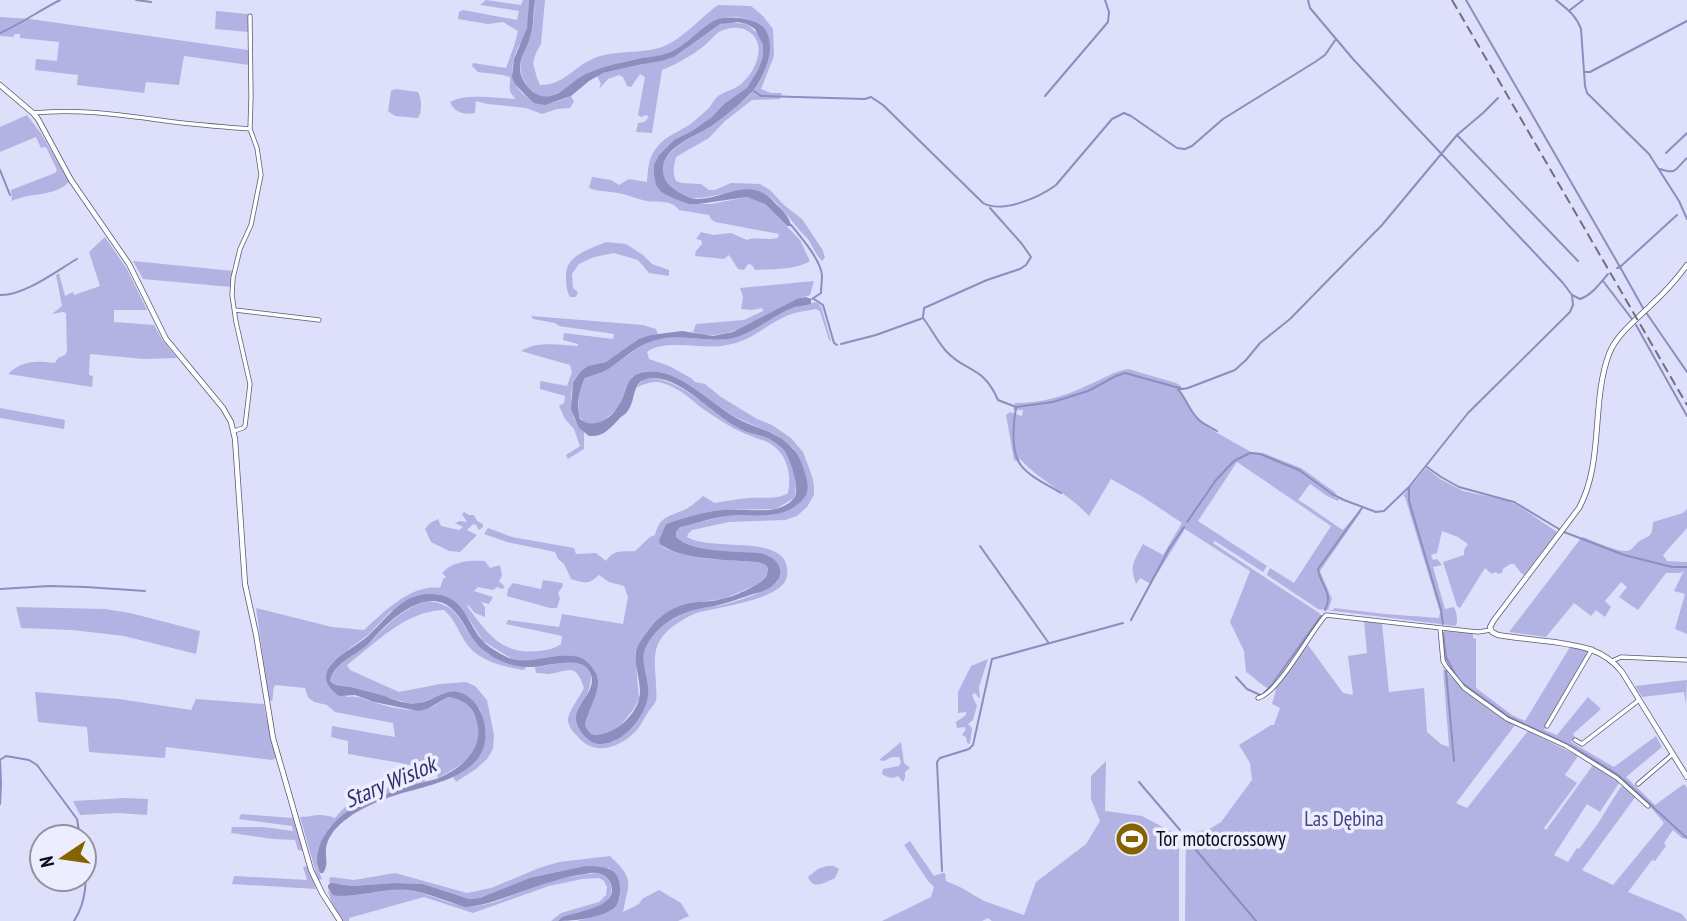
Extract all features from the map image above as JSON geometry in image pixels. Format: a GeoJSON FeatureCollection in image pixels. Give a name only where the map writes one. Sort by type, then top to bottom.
{"type":"FeatureCollection","features":[{"type":"Feature","properties":{"kind":"street"},"geometry":{"type":"LineString","coordinates":[[234,431],[245,426],[250,384],[233,310],[233,278],[240,249],[251,225],[261,175],[257,148],[250,129],[250,16]]}},
{"type":"Feature","properties":{"kind":"street"},"geometry":{"type":"LineString","coordinates":[[0,85],[33,113],[71,180],[129,264],[166,339],[223,408],[231,422],[234,431],[245,584],[273,738],[311,870],[340,921]]}},
{"type":"Feature","properties":{"kind":"street"},"geometry":{"type":"LineString","coordinates":[[33,113],[104,113],[250,129]]}},
{"type":"Feature","properties":{"kind":"street"},"geometry":{"type":"LineString","coordinates":[[1491,630],[1494,620],[1579,508],[1587,492],[1604,377],[1612,348],[1687,265]]}},
{"type":"Feature","properties":{"kind":"street"},"geometry":{"type":"LineString","coordinates":[[233,310],[319,320]]}},
{"type":"Feature","properties":{"kind":"street"},"geometry":{"type":"LineString","coordinates":[[1258,698],[1265,696],[1278,682],[1326,615],[1478,632],[1491,630],[1499,635],[1575,645],[1592,649],[1612,661],[1622,672],[1687,777]]}},
{"type":"Feature","properties":{"kind":"street"},"geometry":{"type":"LineString","coordinates":[[1440,628],[1443,660],[1464,688],[1507,719],[1566,746],[1618,778],[1648,806]]}},
{"type":"Feature","properties":{"kind":"street"},"geometry":{"type":"LineString","coordinates":[[1547,726],[1592,649]]}},
{"type":"Feature","properties":{"kind":"street"},"geometry":{"type":"LineString","coordinates":[[1612,661],[1621,657],[1687,660]]}},
{"type":"Feature","properties":{"kind":"street"},"geometry":{"type":"LineString","coordinates":[[1575,740],[1582,744],[1639,700]]}},
{"type":"Feature","properties":{"kind":"street"},"geometry":{"type":"LineString","coordinates":[[1638,784],[1673,754]]}},
{"type":"Feature","properties":{"kind":"green space"},"geometry":{"type":"Polygon","coordinates":[[[486,0],[521,5],[523,0],[529,0],[526,33],[513,60],[514,80],[525,96],[542,104],[571,96],[574,102],[570,108],[542,114],[526,108],[476,101],[475,113],[467,114],[452,106],[450,102],[464,98],[516,99],[510,91],[510,77],[478,72],[472,66],[473,63],[506,68],[518,31],[503,22],[488,24],[458,19],[459,12],[463,10],[517,20],[519,11],[480,5],[486,0]]]}},
{"type":"Feature","properties":{"kind":"green space"},"geometry":{"type":"Polygon","coordinates":[[[535,0],[545,0],[541,44],[533,63],[540,85],[556,82],[597,57],[662,47],[684,34],[718,5],[751,6],[763,16],[773,29],[774,56],[761,89],[782,93],[780,99],[752,100],[725,121],[709,138],[676,157],[674,175],[676,181],[701,184],[709,190],[731,183],[760,184],[802,219],[822,249],[825,257],[822,261],[807,238],[769,196],[751,190],[689,198],[668,184],[663,173],[663,164],[675,148],[715,123],[757,87],[765,70],[768,53],[767,34],[761,26],[744,18],[722,19],[674,51],[623,62],[545,97],[529,88],[520,68],[532,28],[535,0]]]}},
{"type":"Feature","properties":{"kind":"green space"},"geometry":{"type":"Polygon","coordinates":[[[216,11],[248,14],[248,32],[215,29],[216,11]]]}},
{"type":"Feature","properties":{"kind":"green space"},"geometry":{"type":"Polygon","coordinates":[[[0,17],[248,50],[249,65],[184,56],[179,85],[146,82],[144,93],[77,85],[78,75],[35,70],[36,59],[57,61],[59,42],[20,38],[20,34],[13,37],[0,36],[0,17]]]}},
{"type":"Feature","properties":{"kind":"green space"},"geometry":{"type":"Polygon","coordinates":[[[720,24],[747,24],[758,34],[763,45],[763,58],[758,70],[747,89],[724,104],[713,117],[674,140],[659,155],[656,184],[661,192],[689,204],[711,204],[747,197],[756,199],[765,204],[800,240],[810,261],[805,264],[755,270],[748,264],[744,270],[738,269],[729,255],[724,259],[695,256],[702,244],[701,240],[696,239],[701,232],[713,235],[731,233],[747,240],[778,238],[779,234],[715,222],[709,215],[679,210],[669,203],[589,188],[592,177],[611,180],[619,185],[629,179],[647,182],[650,159],[657,147],[692,123],[718,96],[736,87],[750,75],[757,61],[757,40],[753,34],[740,28],[722,31],[689,56],[662,70],[652,133],[636,132],[638,123],[649,117],[638,115],[645,77],[640,74],[631,87],[627,86],[619,75],[608,79],[599,89],[601,84],[597,76],[674,57],[720,24]]]}},
{"type":"Feature","properties":{"kind":"green space"},"geometry":{"type":"Polygon","coordinates":[[[395,89],[418,92],[421,105],[418,118],[395,116],[388,111],[391,91],[395,89]]]}},
{"type":"Feature","properties":{"kind":"green space"},"geometry":{"type":"Polygon","coordinates":[[[27,115],[69,182],[57,190],[12,201],[11,190],[57,170],[46,147],[41,148],[36,137],[0,152],[0,127],[27,115]]]}},
{"type":"Feature","properties":{"kind":"green space"},"geometry":{"type":"Polygon","coordinates":[[[105,237],[127,269],[147,310],[114,310],[114,322],[154,325],[177,358],[144,359],[90,354],[89,375],[93,376],[92,387],[8,374],[24,364],[55,363],[65,355],[66,313],[52,314],[62,306],[56,275],[59,273],[65,296],[100,286],[89,252],[105,237]]]}},
{"type":"Feature","properties":{"kind":"green space"},"geometry":{"type":"Polygon","coordinates":[[[606,242],[626,244],[652,264],[669,270],[669,276],[649,273],[638,260],[614,253],[594,257],[579,264],[572,274],[573,288],[578,292],[576,297],[570,297],[566,275],[570,262],[580,254],[606,242]]]}},
{"type":"Feature","properties":{"kind":"green space"},"geometry":{"type":"Polygon","coordinates":[[[133,261],[233,271],[231,287],[143,279],[133,261]]]}},
{"type":"Feature","properties":{"kind":"green space"},"geometry":{"type":"Polygon","coordinates":[[[814,281],[810,295],[751,324],[727,333],[704,335],[693,332],[696,324],[744,320],[763,311],[762,308],[741,309],[743,297],[740,288],[814,281]]]}},
{"type":"Feature","properties":{"kind":"green space"},"geometry":{"type":"Polygon","coordinates":[[[816,302],[821,306],[831,341],[820,311],[816,309],[788,315],[732,344],[713,347],[663,346],[647,352],[649,359],[669,366],[695,382],[705,384],[721,397],[791,438],[803,452],[812,476],[814,495],[807,507],[797,516],[785,520],[729,522],[692,530],[688,534],[687,537],[698,541],[760,547],[773,551],[783,558],[787,568],[786,580],[769,594],[696,613],[672,627],[660,640],[655,653],[656,701],[638,728],[622,742],[608,748],[586,744],[572,731],[568,721],[584,688],[578,674],[571,670],[536,673],[535,667],[569,662],[588,667],[591,674],[588,691],[576,717],[595,744],[615,741],[648,697],[644,653],[651,637],[657,631],[688,612],[742,599],[765,590],[778,581],[761,554],[716,551],[693,546],[676,537],[676,532],[680,527],[725,516],[776,514],[804,499],[793,448],[776,435],[735,417],[686,384],[649,372],[639,373],[626,387],[619,407],[601,423],[591,424],[584,422],[578,415],[580,387],[585,378],[607,370],[651,341],[671,337],[711,340],[731,338],[795,307],[816,302]]]}},
{"type":"Feature","properties":{"kind":"green space"},"geometry":{"type":"Polygon","coordinates":[[[531,316],[643,325],[656,329],[658,334],[651,335],[606,362],[588,366],[573,381],[571,396],[574,418],[584,432],[584,449],[568,459],[566,455],[580,446],[574,429],[559,406],[564,403],[565,396],[540,389],[540,381],[567,386],[572,372],[570,365],[521,351],[541,345],[578,346],[563,340],[564,333],[613,339],[614,334],[559,326],[533,319],[531,316]]]}},
{"type":"Feature","properties":{"kind":"green space"},"geometry":{"type":"Polygon","coordinates":[[[1128,369],[1176,383],[1181,386],[1180,393],[1194,416],[1205,426],[1251,452],[1263,453],[1301,468],[1336,493],[1334,497],[1339,499],[1338,501],[1310,484],[1298,500],[1343,530],[1359,511],[1361,512],[1320,571],[1332,599],[1328,610],[1334,608],[1439,618],[1440,612],[1403,496],[1426,468],[1463,491],[1517,505],[1557,532],[1524,575],[1514,564],[1510,564],[1499,574],[1492,574],[1485,568],[1460,608],[1457,606],[1443,562],[1464,555],[1468,544],[1442,531],[1437,553],[1431,555],[1433,560],[1437,559],[1442,565],[1433,567],[1445,609],[1454,607],[1456,626],[1318,609],[1267,574],[1270,568],[1294,583],[1331,526],[1237,462],[1198,521],[1267,566],[1263,572],[1215,541],[1213,543],[1322,617],[1269,689],[1246,672],[1244,651],[1230,622],[1250,571],[1185,529],[1151,584],[1140,578],[1136,584],[1134,564],[1143,544],[1163,555],[1182,523],[1111,479],[1089,516],[1020,459],[1014,460],[1006,415],[1010,412],[1022,416],[1023,410],[1013,410],[1015,403],[1043,401],[1060,396],[1128,369]]]}},
{"type":"Feature","properties":{"kind":"green space"},"geometry":{"type":"Polygon","coordinates":[[[652,378],[675,385],[747,432],[770,439],[780,446],[793,467],[795,493],[794,498],[776,509],[722,510],[666,524],[659,540],[663,547],[669,550],[709,559],[758,562],[768,567],[767,574],[754,586],[723,599],[690,603],[650,628],[635,653],[639,699],[619,727],[602,735],[591,734],[585,726],[598,678],[587,661],[569,655],[537,661],[512,659],[483,641],[467,616],[437,594],[390,612],[369,634],[349,649],[327,681],[347,697],[357,697],[401,709],[426,709],[448,697],[464,702],[473,712],[479,732],[474,752],[458,767],[438,778],[437,772],[348,754],[348,741],[331,737],[332,726],[395,737],[393,723],[335,712],[327,705],[314,702],[308,697],[305,688],[275,685],[272,701],[269,700],[256,608],[332,627],[364,630],[408,595],[419,590],[440,588],[446,577],[442,573],[451,566],[468,561],[485,561],[490,568],[500,565],[502,576],[499,581],[505,587],[493,590],[478,587],[474,591],[493,597],[489,604],[481,602],[485,607],[485,617],[467,606],[481,625],[505,646],[526,651],[548,650],[561,644],[562,636],[506,624],[508,620],[559,627],[562,614],[623,624],[628,597],[624,586],[609,582],[599,575],[586,582],[571,579],[555,552],[507,542],[484,534],[488,528],[512,537],[574,548],[576,554],[596,553],[606,561],[615,553],[635,551],[655,535],[662,521],[689,507],[703,496],[715,503],[788,493],[787,466],[776,448],[726,424],[668,385],[652,382],[635,388],[644,379],[652,378]]]}},
{"type":"Feature","properties":{"kind":"green space"},"geometry":{"type":"Polygon","coordinates":[[[0,408],[65,420],[64,429],[0,418],[0,408]]]}},
{"type":"Feature","properties":{"kind":"green space"},"geometry":{"type":"Polygon","coordinates":[[[1687,509],[1687,528],[1663,555],[1667,561],[1687,562],[1687,634],[1675,629],[1685,594],[1674,591],[1684,570],[1681,573],[1666,573],[1638,610],[1619,597],[1627,587],[1621,582],[1605,601],[1611,607],[1605,617],[1596,610],[1591,616],[1574,603],[1546,637],[1509,632],[1582,537],[1614,549],[1630,550],[1650,535],[1653,522],[1683,513],[1687,509]]]}},
{"type":"Feature","properties":{"kind":"green space"},"geometry":{"type":"Polygon","coordinates":[[[464,512],[474,515],[483,527],[479,530],[473,524],[467,530],[477,535],[460,552],[449,551],[431,542],[425,529],[430,523],[438,519],[441,526],[459,530],[463,527],[455,523],[467,522],[462,514],[464,512]]]}},
{"type":"Feature","properties":{"kind":"green space"},"geometry":{"type":"Polygon","coordinates":[[[543,580],[562,583],[557,608],[507,596],[513,583],[541,589],[543,580]]]}},
{"type":"Feature","properties":{"kind":"green space"},"geometry":{"type":"Polygon","coordinates":[[[427,601],[452,610],[476,643],[486,652],[506,662],[526,667],[524,670],[494,663],[474,652],[444,610],[416,616],[404,622],[347,665],[350,670],[399,692],[440,684],[466,682],[475,686],[487,700],[494,735],[493,749],[476,769],[456,782],[453,777],[473,763],[486,733],[480,709],[452,692],[419,703],[408,703],[330,681],[332,674],[341,664],[395,618],[427,601]]]}},
{"type":"Feature","properties":{"kind":"green space"},"geometry":{"type":"Polygon","coordinates":[[[16,607],[105,609],[200,631],[196,654],[124,636],[21,628],[16,607]]]}},
{"type":"Feature","properties":{"kind":"green space","name":"Las Dębina"},"geometry":{"type":"Polygon","coordinates":[[[1364,621],[1382,624],[1389,692],[1424,688],[1427,732],[1441,744],[1449,747],[1443,668],[1459,685],[1515,725],[1456,803],[1467,808],[1528,731],[1578,756],[1565,775],[1577,783],[1544,828],[1546,830],[1593,765],[1619,783],[1600,812],[1587,804],[1554,855],[1568,862],[1597,825],[1620,788],[1623,786],[1636,796],[1582,870],[1613,885],[1664,823],[1622,780],[1578,751],[1504,716],[1470,691],[1445,661],[1442,633],[1473,634],[1476,639],[1476,688],[1512,715],[1525,721],[1570,647],[1589,651],[1544,730],[1557,735],[1588,697],[1601,709],[1573,734],[1575,737],[1571,742],[1614,767],[1656,736],[1662,747],[1626,777],[1655,805],[1684,784],[1687,788],[1687,839],[1673,830],[1664,843],[1666,846],[1628,892],[1682,914],[1687,921],[1185,921],[1186,835],[1211,828],[1221,822],[1252,780],[1250,763],[1239,745],[1274,725],[1280,708],[1272,704],[1275,688],[1308,645],[1343,693],[1353,695],[1348,656],[1367,653],[1364,621]]]}},
{"type":"Feature","properties":{"kind":"green space"},"geometry":{"type":"Polygon","coordinates":[[[988,659],[979,687],[980,697],[975,693],[972,695],[977,706],[973,720],[968,724],[972,728],[970,744],[962,735],[966,729],[957,728],[956,722],[966,715],[966,712],[958,713],[958,692],[971,666],[988,659]]]}},
{"type":"Feature","properties":{"kind":"green space"},"geometry":{"type":"Polygon","coordinates":[[[1687,680],[1686,704],[1684,692],[1642,697],[1635,686],[1687,680]]]}},
{"type":"Feature","properties":{"kind":"green space"},"geometry":{"type":"Polygon","coordinates":[[[35,692],[119,699],[191,710],[196,699],[264,704],[276,758],[272,760],[166,747],[165,758],[89,752],[87,727],[38,722],[35,692]]]}},
{"type":"Feature","properties":{"kind":"green space"},"geometry":{"type":"Polygon","coordinates":[[[901,742],[904,763],[910,768],[905,772],[903,782],[898,776],[890,778],[882,774],[883,769],[899,766],[899,757],[879,760],[901,742]]]}},
{"type":"Feature","properties":{"kind":"green space","name":"Tor motocrossowy"},"geometry":{"type":"Polygon","coordinates":[[[1106,761],[1105,811],[1142,816],[1172,832],[1179,849],[1179,921],[992,921],[988,918],[982,921],[882,921],[931,897],[934,887],[904,845],[910,841],[934,876],[945,873],[946,881],[984,901],[1024,915],[1036,882],[1086,844],[1100,821],[1091,799],[1091,776],[1106,761]]]}},
{"type":"Feature","properties":{"kind":"green space"},"geometry":{"type":"Polygon","coordinates":[[[423,779],[426,781],[382,795],[350,810],[329,828],[317,867],[322,879],[318,880],[300,817],[320,815],[335,818],[366,793],[423,779]]]}},
{"type":"Feature","properties":{"kind":"green space"},"geometry":{"type":"Polygon","coordinates":[[[148,799],[147,815],[80,815],[73,801],[148,799]]]}},
{"type":"Feature","properties":{"kind":"green space"},"geometry":{"type":"Polygon","coordinates":[[[241,814],[293,818],[304,851],[298,850],[295,840],[231,833],[232,827],[293,831],[292,826],[239,819],[241,814]]]}},
{"type":"Feature","properties":{"kind":"green space"},"geometry":{"type":"Polygon","coordinates":[[[610,856],[627,876],[628,887],[623,912],[659,890],[681,903],[689,916],[678,921],[577,921],[596,916],[617,903],[620,897],[609,868],[469,899],[423,884],[351,886],[330,884],[329,879],[354,880],[395,873],[467,893],[491,888],[559,862],[610,856]]]}},
{"type":"Feature","properties":{"kind":"green space"},"geometry":{"type":"Polygon","coordinates":[[[308,866],[316,889],[232,884],[234,876],[307,880],[303,867],[308,866]]]}},
{"type":"Feature","properties":{"kind":"green space"},"geometry":{"type":"Polygon","coordinates":[[[827,866],[839,869],[835,878],[813,884],[808,877],[827,866]]]}},
{"type":"Feature","properties":{"kind":"green space"},"geometry":{"type":"Polygon","coordinates":[[[596,873],[608,878],[611,894],[607,900],[594,908],[562,917],[558,921],[551,921],[561,913],[599,902],[606,895],[607,887],[604,881],[599,878],[582,879],[549,886],[473,913],[424,897],[349,918],[349,921],[342,921],[328,890],[336,895],[346,896],[391,890],[411,891],[454,904],[476,906],[554,880],[596,873]]]}},
{"type":"Feature","properties":{"kind":"shaded area"},"geometry":{"type":"Polygon","coordinates":[[[529,0],[535,0],[533,23],[521,60],[520,72],[529,88],[544,96],[560,92],[581,77],[599,69],[675,50],[716,20],[740,18],[762,26],[768,36],[770,52],[765,70],[754,90],[719,121],[674,149],[667,156],[663,172],[668,184],[695,199],[740,190],[757,190],[782,209],[791,226],[787,226],[765,204],[747,197],[689,204],[661,192],[656,185],[654,165],[659,155],[674,140],[712,117],[724,104],[747,88],[763,57],[763,45],[755,29],[738,22],[720,24],[674,57],[603,73],[571,96],[545,105],[534,103],[515,84],[512,77],[514,59],[527,28],[529,0]]]}},
{"type":"Feature","properties":{"kind":"shaded area"},"geometry":{"type":"Polygon","coordinates":[[[806,297],[811,299],[811,304],[788,310],[737,337],[717,340],[676,337],[643,345],[607,370],[585,378],[579,398],[580,419],[596,423],[616,410],[628,383],[635,376],[644,372],[661,373],[682,381],[736,418],[786,442],[798,455],[808,485],[806,494],[798,504],[782,513],[726,516],[680,527],[676,532],[676,537],[693,546],[758,553],[772,558],[780,572],[775,583],[762,591],[682,614],[660,628],[645,649],[644,667],[648,696],[642,713],[623,735],[607,743],[598,744],[583,734],[576,721],[592,682],[588,669],[583,665],[569,662],[527,667],[506,663],[478,646],[458,616],[441,602],[430,601],[407,609],[366,646],[336,668],[330,681],[336,685],[408,703],[423,702],[448,692],[463,693],[474,702],[483,718],[485,737],[482,752],[473,764],[461,773],[377,802],[344,821],[329,839],[326,867],[323,873],[320,873],[317,865],[318,850],[330,828],[341,816],[377,797],[446,775],[470,756],[478,739],[474,714],[466,703],[458,699],[448,697],[418,711],[374,702],[355,695],[339,696],[329,687],[326,678],[328,669],[334,662],[369,635],[400,605],[428,594],[448,597],[465,613],[482,640],[509,658],[530,660],[575,656],[584,659],[598,680],[585,726],[591,734],[598,735],[621,725],[637,706],[640,693],[636,651],[656,621],[676,608],[732,596],[765,578],[768,568],[758,562],[693,556],[669,549],[660,544],[659,540],[666,524],[687,517],[722,510],[776,509],[788,503],[794,498],[796,488],[791,465],[783,449],[769,439],[734,425],[677,385],[654,378],[641,381],[637,385],[627,412],[609,429],[602,434],[589,436],[579,428],[571,409],[573,382],[588,366],[606,362],[639,339],[682,331],[713,336],[733,332],[806,297]]]}},
{"type":"Feature","properties":{"kind":"shaded area"},"geometry":{"type":"Polygon","coordinates":[[[586,866],[614,872],[619,882],[619,898],[611,910],[572,920],[558,921],[562,917],[606,902],[610,897],[611,885],[606,876],[593,873],[568,877],[492,902],[466,907],[407,890],[340,896],[333,895],[328,888],[331,883],[352,886],[423,884],[469,899],[480,898],[530,878],[586,866]]]}},
{"type":"Feature","properties":{"kind":"waterway"},"geometry":{"type":"LineString","coordinates":[[0,33],[60,0]]}},
{"type":"Feature","properties":{"kind":"waterway"},"geometry":{"type":"LineString","coordinates":[[136,0],[151,2]]}},
{"type":"Feature","properties":{"kind":"waterway"},"geometry":{"type":"LineString","coordinates":[[1045,96],[1108,22],[1109,12],[1105,0]]}},
{"type":"Feature","properties":{"kind":"waterway"},"geometry":{"type":"LineString","coordinates":[[1308,0],[1310,8],[1353,59],[1572,295],[1580,299],[1584,297],[1608,274]]}},
{"type":"Feature","properties":{"kind":"waterway"},"geometry":{"type":"LineString","coordinates":[[1466,0],[1620,267],[1677,215]]}},
{"type":"Feature","properties":{"kind":"waterway"},"geometry":{"type":"LineString","coordinates":[[1556,0],[1574,16],[1581,29],[1587,93],[1649,154],[1679,201],[1687,219]]}},
{"type":"Feature","properties":{"kind":"waterway"},"geometry":{"type":"LineString","coordinates":[[1570,10],[1583,0]]}},
{"type":"Feature","properties":{"kind":"waterway"},"geometry":{"type":"LineString","coordinates":[[1585,72],[1590,72],[1687,21]]}},
{"type":"Feature","properties":{"kind":"waterway"},"geometry":{"type":"LineString","coordinates":[[754,91],[761,96],[871,97],[883,105],[983,203],[1000,207],[1021,203],[1056,185],[1112,119],[1124,113],[1177,148],[1192,146],[1223,119],[1325,55],[1336,39]]}},
{"type":"Feature","properties":{"kind":"waterway"},"geometry":{"type":"LineString","coordinates":[[1457,135],[1498,98]]}},
{"type":"Feature","properties":{"kind":"waterway"},"geometry":{"type":"LineString","coordinates":[[1666,153],[1687,133]]}},
{"type":"Feature","properties":{"kind":"waterway"},"geometry":{"type":"LineString","coordinates":[[841,344],[923,318],[953,358],[980,375],[998,400],[1016,407],[1053,402],[1088,391],[1125,373],[1183,389],[1188,388],[1235,370],[1260,343],[1290,319],[1382,225],[1457,135],[1578,261]]}},
{"type":"Feature","properties":{"kind":"waterway"},"geometry":{"type":"LineString","coordinates":[[1660,169],[1673,171],[1687,158]]}},
{"type":"Feature","properties":{"kind":"waterway"},"geometry":{"type":"LineString","coordinates":[[0,170],[10,195]]}},
{"type":"Feature","properties":{"kind":"waterway"},"geometry":{"type":"LineString","coordinates":[[923,317],[924,308],[987,280],[1020,269],[1031,257],[990,208]]}},
{"type":"Feature","properties":{"kind":"waterway","name":"Stary Wislok"},"geometry":{"type":"LineString","coordinates":[[791,225],[810,248],[821,269],[821,293],[812,299]]}},
{"type":"Feature","properties":{"kind":"waterway"},"geometry":{"type":"LineString","coordinates":[[0,295],[29,287],[77,259]]}},
{"type":"Feature","properties":{"kind":"waterway"},"geometry":{"type":"LineString","coordinates":[[1617,268],[1620,267],[1643,308],[1687,372]]}},
{"type":"Feature","properties":{"kind":"waterway"},"geometry":{"type":"LineString","coordinates":[[1603,281],[1632,319]]}},
{"type":"Feature","properties":{"kind":"waterway"},"geometry":{"type":"LineString","coordinates":[[1187,522],[1216,480],[1234,461],[1250,453],[1260,454],[1299,470],[1344,500],[1376,512],[1384,511],[1409,487],[1468,413],[1570,312],[1573,305],[1572,295]]}},
{"type":"Feature","properties":{"kind":"waterway"},"geometry":{"type":"LineString","coordinates":[[814,299],[823,305],[834,343],[837,345]]}},
{"type":"Feature","properties":{"kind":"waterway"},"geometry":{"type":"LineString","coordinates":[[1636,325],[1687,416]]}},
{"type":"Feature","properties":{"kind":"waterway"},"geometry":{"type":"LineString","coordinates":[[1176,387],[1197,418],[1217,431]]}},
{"type":"Feature","properties":{"kind":"waterway"},"geometry":{"type":"LineString","coordinates":[[1016,408],[1014,445],[1020,464],[1034,477],[1061,493]]}},
{"type":"Feature","properties":{"kind":"waterway"},"geometry":{"type":"LineString","coordinates":[[1427,467],[1459,487],[1514,502],[1559,529]]}},
{"type":"Feature","properties":{"kind":"waterway"},"geometry":{"type":"LineString","coordinates":[[1409,487],[1409,501],[1443,624]]}},
{"type":"Feature","properties":{"kind":"waterway"},"geometry":{"type":"LineString","coordinates":[[1325,610],[1328,598],[1318,569],[1362,508]]}},
{"type":"Feature","properties":{"kind":"waterway"},"geometry":{"type":"LineString","coordinates":[[1131,620],[1169,549],[1184,527]]}},
{"type":"Feature","properties":{"kind":"waterway"},"geometry":{"type":"LineString","coordinates":[[1564,532],[1624,555],[1672,567],[1687,567]]}},
{"type":"Feature","properties":{"kind":"waterway"},"geometry":{"type":"LineString","coordinates":[[980,546],[1048,642]]}},
{"type":"Feature","properties":{"kind":"waterway"},"geometry":{"type":"LineString","coordinates":[[0,589],[49,586],[145,591]]}},
{"type":"Feature","properties":{"kind":"waterway"},"geometry":{"type":"LineString","coordinates":[[1264,693],[1321,616]]}},
{"type":"Feature","properties":{"kind":"waterway"},"geometry":{"type":"LineString","coordinates":[[942,871],[937,762],[940,758],[969,749],[973,745],[992,659],[1123,623]]}},
{"type":"Feature","properties":{"kind":"waterway"},"geometry":{"type":"LineString","coordinates":[[1443,633],[1446,657],[1456,676]]}},
{"type":"Feature","properties":{"kind":"waterway"},"geometry":{"type":"LineString","coordinates":[[1446,671],[1454,761]]}},
{"type":"Feature","properties":{"kind":"waterway"},"geometry":{"type":"LineString","coordinates":[[1236,677],[1247,689],[1260,695]]}},
{"type":"Feature","properties":{"kind":"waterway"},"geometry":{"type":"LineString","coordinates":[[1462,683],[1509,717],[1575,748],[1618,775],[1687,838]]}},
{"type":"Feature","properties":{"kind":"waterway"},"geometry":{"type":"LineString","coordinates":[[0,804],[0,760],[6,756],[29,760],[37,765],[78,823]]}},
{"type":"Feature","properties":{"kind":"waterway"},"geometry":{"type":"LineString","coordinates":[[1139,782],[1180,830]]}},
{"type":"Feature","properties":{"kind":"waterway"},"geometry":{"type":"LineString","coordinates":[[1185,837],[1256,921]]}},
{"type":"Feature","properties":{"kind":"waterway"},"geometry":{"type":"LineString","coordinates":[[74,921],[84,893]]}},
{"type":"Feature","properties":{"kind":"railway"},"geometry":{"type":"LineString","coordinates":[[1452,0],[1687,405]]}},
{"type":"Feature","properties":{"kind":"place","name":"Tor motocrossowy"},"geometry":{"type":"Point","coordinates":[1132,839]}}]}
